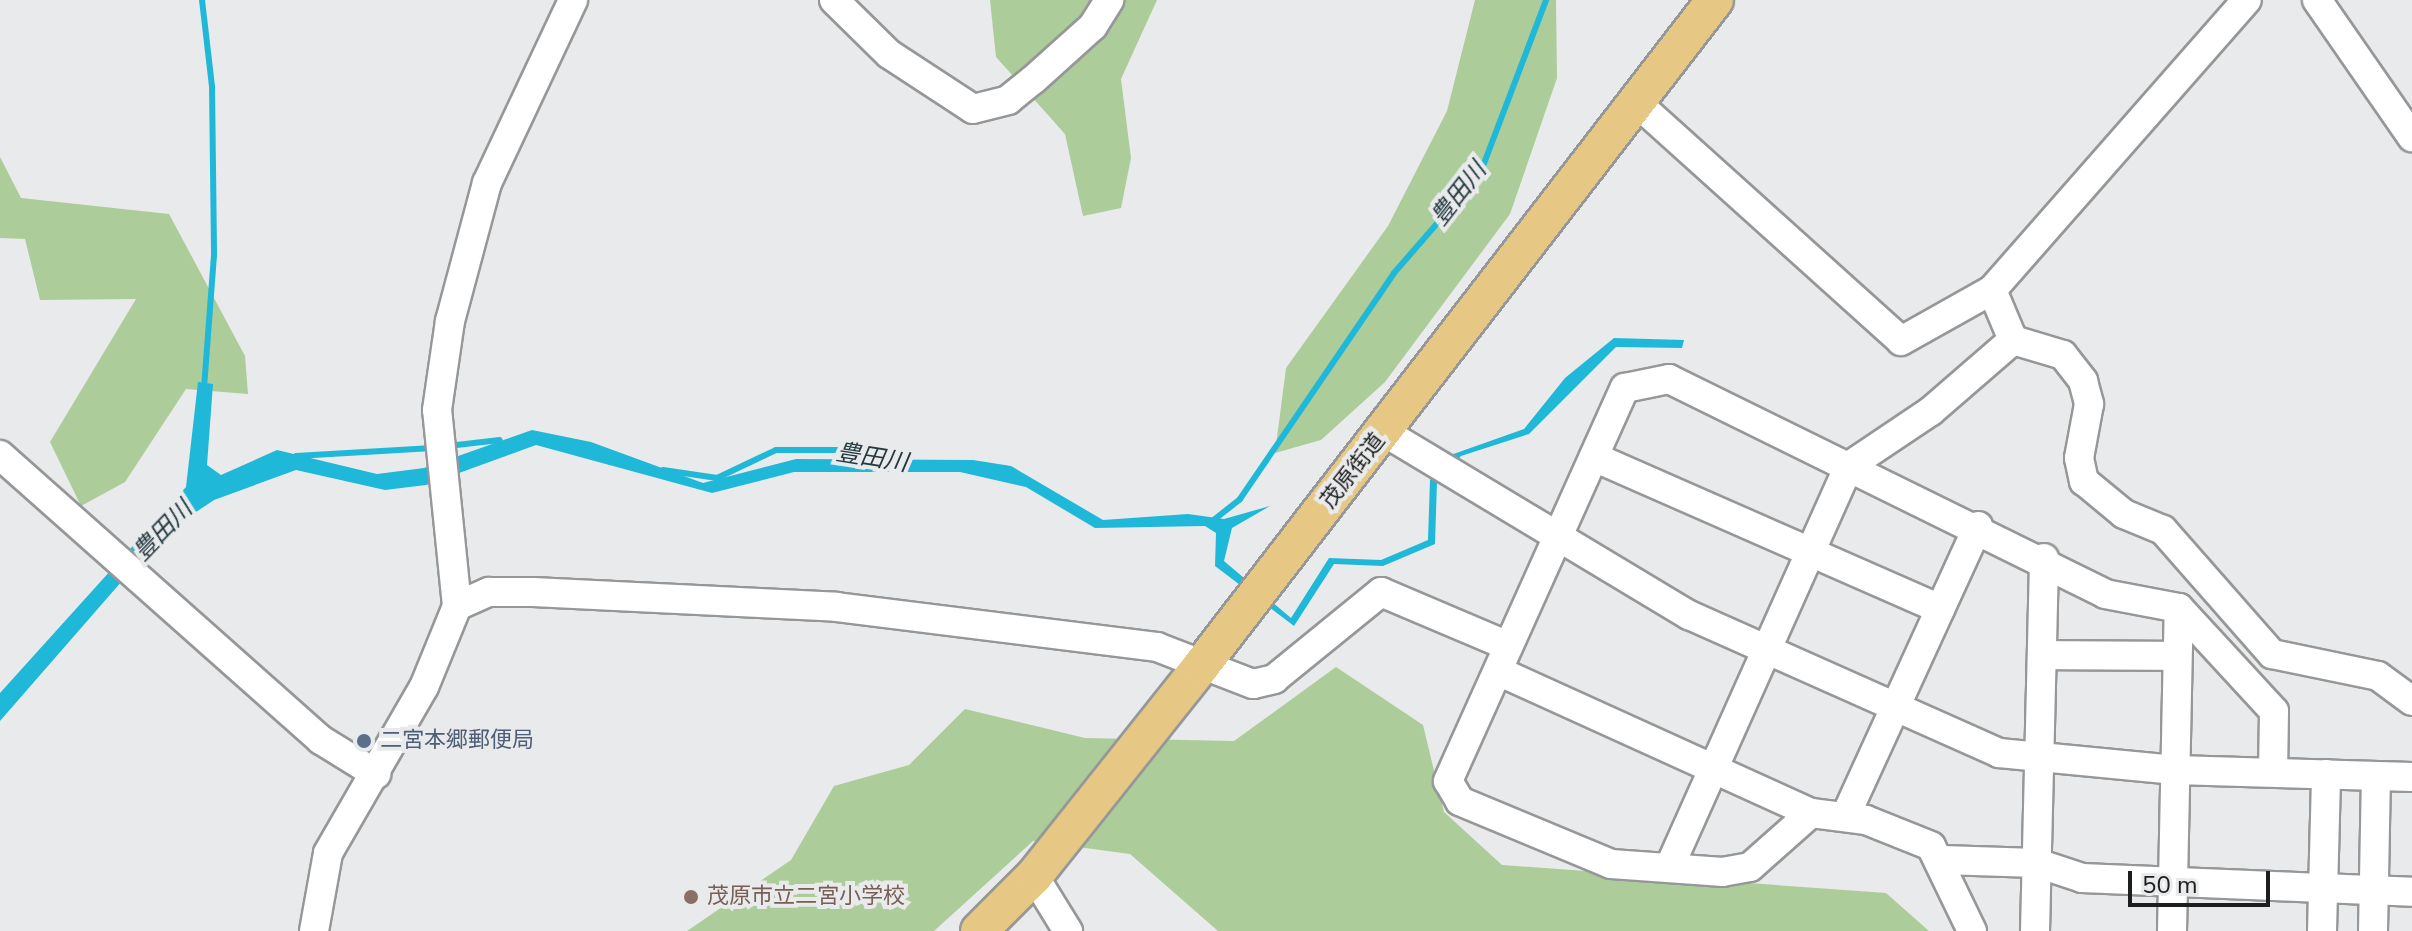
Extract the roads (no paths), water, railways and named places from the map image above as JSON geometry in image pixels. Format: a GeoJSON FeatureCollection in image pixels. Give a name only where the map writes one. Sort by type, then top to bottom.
{"type":"FeatureCollection","features":[{"type":"Feature","properties":{"kind":"main road","name":"茂原街道"},"geometry":{"type":"LineString","coordinates":[[979,931],[1034,876],[1201,666],[1715,0]]}},
{"type":"Feature","properties":{"kind":"street"},"geometry":{"type":"LineString","coordinates":[[314,931],[328,853],[424,687],[457,606],[439,395],[467,247],[487,183],[573,0]]}},
{"type":"Feature","properties":{"kind":"street"},"geometry":{"type":"LineString","coordinates":[[834,0],[889,54],[973,109],[1008,100],[1033,80],[1093,26],[1109,0]]}},
{"type":"Feature","properties":{"kind":"street"},"geometry":{"type":"LineString","coordinates":[[1637,103],[1901,341],[1992,290],[2247,0]]}},
{"type":"Feature","properties":{"kind":"street"},"geometry":{"type":"LineString","coordinates":[[2317,0],[2412,137]]}},
{"type":"Feature","properties":{"kind":"street"},"geometry":{"type":"LineString","coordinates":[[1992,290],[2013,340]]}},
{"type":"Feature","properties":{"kind":"street"},"geometry":{"type":"LineString","coordinates":[[1669,868],[1808,551],[1849,466],[1931,411],[2013,340]]}},
{"type":"Feature","properties":{"kind":"street"},"geometry":{"type":"LineString","coordinates":[[2013,340],[2063,355],[2083,381],[2089,404],[2079,458],[2084,481],[2124,514],[2171,537],[2272,654],[2378,676],[2412,701]]}},
{"type":"Feature","properties":{"kind":"street"},"geometry":{"type":"LineString","coordinates":[[1811,813],[1750,867],[1669,868],[1611,864],[1460,801],[1448,781],[1625,388],[1669,379],[2044,558],[2105,594],[2179,608],[2274,711],[2273,772]]}},
{"type":"Feature","properties":{"kind":"street"},"geometry":{"type":"LineString","coordinates":[[1384,432],[1557,537],[1766,652],[1999,753],[2037,761],[2175,770],[2412,777]]}},
{"type":"Feature","properties":{"kind":"street"},"geometry":{"type":"LineString","coordinates":[[0,455],[321,740],[376,774]]}},
{"type":"Feature","properties":{"kind":"street"},"geometry":{"type":"LineString","coordinates":[[1594,457],[1940,609]]}},
{"type":"Feature","properties":{"kind":"street"},"geometry":{"type":"LineString","coordinates":[[1845,817],[1978,526]]}},
{"type":"Feature","properties":{"kind":"street"},"geometry":{"type":"LineString","coordinates":[[2035,931],[2044,558]]}},
{"type":"Feature","properties":{"kind":"street"},"geometry":{"type":"LineString","coordinates":[[457,606],[489,592],[533,592],[837,607],[1129,642],[1266,684],[1381,592],[1713,766],[1811,813],[1845,817],[1911,834],[1942,860],[1972,931]]}},
{"type":"Feature","properties":{"kind":"street"},"geometry":{"type":"LineString","coordinates":[[2172,931],[2179,608]]}},
{"type":"Feature","properties":{"kind":"street"},"geometry":{"type":"LineString","coordinates":[[2042,655],[2177,656]]}},
{"type":"Feature","properties":{"kind":"street"},"geometry":{"type":"LineString","coordinates":[[2322,931],[2326,774]]}},
{"type":"Feature","properties":{"kind":"street"},"geometry":{"type":"LineString","coordinates":[[2373,931],[2376,776]]}},
{"type":"Feature","properties":{"kind":"street"},"geometry":{"type":"LineString","coordinates":[[1942,860],[2037,863],[2082,878],[2412,892]]}},
{"type":"Feature","properties":{"kind":"street"},"geometry":{"type":"LineString","coordinates":[[1034,876],[1068,931]]}},
{"type":"Feature","properties":{"kind":"water"},"geometry":{"type":"Polygon","coordinates":[[[1614,338],[1684,340],[1682,348],[1616,347],[1529,434],[1461,456],[1437,482],[1435,544],[1383,566],[1334,564],[1294,626],[1215,566],[1216,533],[1205,526],[1095,528],[1026,487],[960,472],[794,472],[712,493],[536,445],[426,485],[385,490],[296,470],[214,500],[163,534],[0,721],[0,693],[186,487],[198,382],[213,384],[207,465],[221,475],[277,450],[377,474],[424,468],[532,430],[591,442],[703,483],[796,459],[973,460],[1011,466],[1103,520],[1188,514],[1224,519],[1270,506],[1232,528],[1224,561],[1291,618],[1329,558],[1381,560],[1428,540],[1430,480],[1445,457],[1524,429],[1565,378],[1614,338]]]}},
{"type":"Feature","properties":{"kind":"waterway"},"geometry":{"type":"LineString","coordinates":[[202,0],[212,86],[214,255],[204,389]]}},
{"type":"Feature","properties":{"kind":"waterway","name":"豊田川"},"geometry":{"type":"LineString","coordinates":[[1211,522],[1240,499],[1394,273],[1480,174],[1546,0]]}},
{"type":"Feature","properties":{"kind":"waterway","name":"豊田川"},"geometry":{"type":"LineString","coordinates":[[448,446],[500,440]]}},
{"type":"Feature","properties":{"kind":"waterway","name":"豊田川"},"geometry":{"type":"LineString","coordinates":[[296,456],[433,448]]}},
{"type":"Feature","properties":{"kind":"waterway","name":"豊田川"},"geometry":{"type":"LineString","coordinates":[[663,470],[717,478],[776,450],[843,450],[891,462]]}},
{"type":"Feature","properties":{"kind":"place","name":"二宮本郷郵便局"},"geometry":{"type":"Point","coordinates":[364,741]}},
{"type":"Feature","properties":{"kind":"place","name":"茂原市立二宮小学校"},"geometry":{"type":"Point","coordinates":[691,897]}}]}
